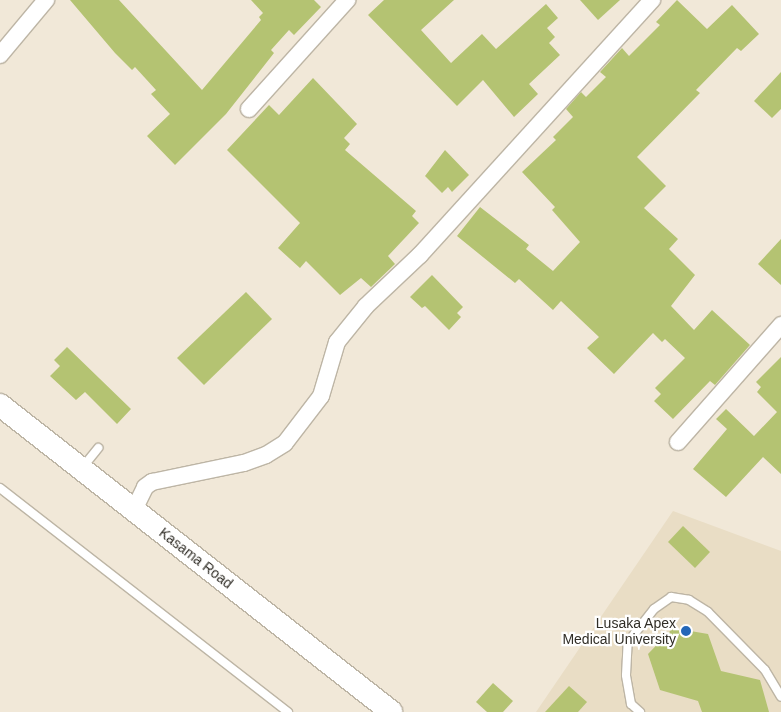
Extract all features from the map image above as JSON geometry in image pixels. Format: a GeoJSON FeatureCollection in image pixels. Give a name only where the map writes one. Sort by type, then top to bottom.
{"type":"FeatureCollection","features":[{"type":"Feature","properties":{"kind":"street"},"geometry":{"type":"LineString","coordinates":[[0,55],[46,0]]}},
{"type":"Feature","properties":{"kind":"street"},"geometry":{"type":"LineString","coordinates":[[249,109],[347,0]]}},
{"type":"Feature","properties":{"kind":"street"},"geometry":{"type":"LineString","coordinates":[[134,510],[145,487],[152,482],[244,463],[266,455],[285,443],[321,396],[337,342],[366,306],[420,255],[652,0]]}},
{"type":"Feature","properties":{"kind":"street"},"geometry":{"type":"LineString","coordinates":[[678,442],[780,327]]}},
{"type":"Feature","properties":{"kind":"street","name":"Kasama Road"},"geometry":{"type":"LineString","coordinates":[[0,405],[391,712]]}},
{"type":"Feature","properties":{"kind":"lane"},"geometry":{"type":"LineString","coordinates":[[81,468],[98,448]]}},
{"type":"Feature","properties":{"kind":"lane"},"geometry":{"type":"LineString","coordinates":[[0,488],[288,712]]}},
{"type":"Feature","properties":{"kind":"lane"},"geometry":{"type":"LineString","coordinates":[[640,712],[631,704],[626,675],[628,642],[654,608],[671,597],[689,600],[708,612],[765,670],[781,697]]}},
{"type":"Feature","properties":{"kind":"shaded area","name":"Lusaka Apex Medical University"},"geometry":{"type":"Polygon","coordinates":[[[673,511],[781,551],[781,712],[536,712],[673,511]]]}},
{"type":"Feature","properties":{"kind":"building"},"geometry":{"type":"Polygon","coordinates":[[[70,0],[119,0],[202,90],[261,20],[259,17],[263,13],[251,0],[314,0],[321,7],[294,35],[289,30],[271,50],[274,53],[226,114],[175,165],[147,136],[170,114],[151,94],[156,90],[135,67],[132,70],[115,53],[70,0]]]}},
{"type":"Feature","properties":{"kind":"building"},"geometry":{"type":"Polygon","coordinates":[[[384,0],[454,0],[421,30],[451,63],[482,34],[496,49],[546,4],[558,18],[547,28],[555,37],[549,43],[560,55],[529,84],[538,94],[514,117],[483,80],[457,106],[368,15],[384,0]]]}},
{"type":"Feature","properties":{"kind":"building"},"geometry":{"type":"Polygon","coordinates":[[[580,0],[620,0],[598,20],[580,0]]]}},
{"type":"Feature","properties":{"kind":"building"},"geometry":{"type":"Polygon","coordinates":[[[677,0],[707,29],[732,5],[759,34],[741,51],[737,48],[696,90],[700,93],[637,157],[666,186],[644,208],[678,239],[669,249],[695,275],[671,306],[694,330],[712,310],[750,345],[715,385],[710,381],[673,419],[654,401],[661,394],[655,388],[685,358],[665,339],[662,342],[653,333],[614,374],[587,348],[599,337],[561,301],[553,310],[519,279],[515,283],[457,236],[480,207],[529,245],[526,249],[553,271],[580,242],[552,210],[555,207],[522,172],[556,140],[553,137],[573,117],[566,109],[581,92],[586,97],[606,77],[600,72],[622,48],[629,56],[660,25],[656,22],[677,0]]]}},
{"type":"Feature","properties":{"kind":"building"},"geometry":{"type":"Polygon","coordinates":[[[781,72],[781,109],[772,118],[754,101],[781,72]]]}},
{"type":"Feature","properties":{"kind":"building"},"geometry":{"type":"Polygon","coordinates":[[[313,78],[357,124],[344,138],[350,144],[345,150],[416,211],[412,216],[419,223],[388,256],[395,264],[371,287],[361,278],[340,295],[306,261],[300,268],[278,248],[300,223],[227,150],[269,105],[279,115],[313,78]]]}},
{"type":"Feature","properties":{"kind":"building"},"geometry":{"type":"Polygon","coordinates":[[[445,150],[469,175],[452,192],[448,187],[442,193],[425,176],[445,150]]]}},
{"type":"Feature","properties":{"kind":"building"},"geometry":{"type":"Polygon","coordinates":[[[781,239],[781,285],[758,264],[781,239]]]}},
{"type":"Feature","properties":{"kind":"building"},"geometry":{"type":"Polygon","coordinates":[[[432,275],[463,307],[457,313],[461,317],[449,330],[425,306],[422,308],[410,297],[432,275]]]}},
{"type":"Feature","properties":{"kind":"building"},"geometry":{"type":"Polygon","coordinates":[[[246,292],[272,319],[204,385],[177,358],[246,292]]]}},
{"type":"Feature","properties":{"kind":"building"},"geometry":{"type":"Polygon","coordinates":[[[67,347],[131,409],[117,424],[85,392],[76,400],[50,376],[60,366],[54,360],[67,347]]]}},
{"type":"Feature","properties":{"kind":"building"},"geometry":{"type":"Polygon","coordinates":[[[781,357],[781,474],[763,457],[726,497],[693,469],[727,429],[716,419],[726,409],[754,436],[777,412],[757,392],[761,387],[756,382],[781,357]]]}},
{"type":"Feature","properties":{"kind":"building"},"geometry":{"type":"Polygon","coordinates":[[[683,526],[710,552],[695,568],[668,542],[683,526]]]}},
{"type":"Feature","properties":{"kind":"building"},"geometry":{"type":"Polygon","coordinates":[[[673,628],[708,634],[721,671],[760,680],[769,712],[702,712],[698,701],[660,690],[648,654],[673,628]]]}},
{"type":"Feature","properties":{"kind":"building"},"geometry":{"type":"Polygon","coordinates":[[[493,683],[513,701],[503,712],[487,712],[476,702],[493,683]]]}},
{"type":"Feature","properties":{"kind":"building"},"geometry":{"type":"Polygon","coordinates":[[[569,686],[587,702],[578,712],[545,712],[569,686]]]}},
{"type":"Feature","properties":{"kind":"place","name":"Lusaka Apex Medical University"},"geometry":{"type":"Point","coordinates":[686,631]}}]}
